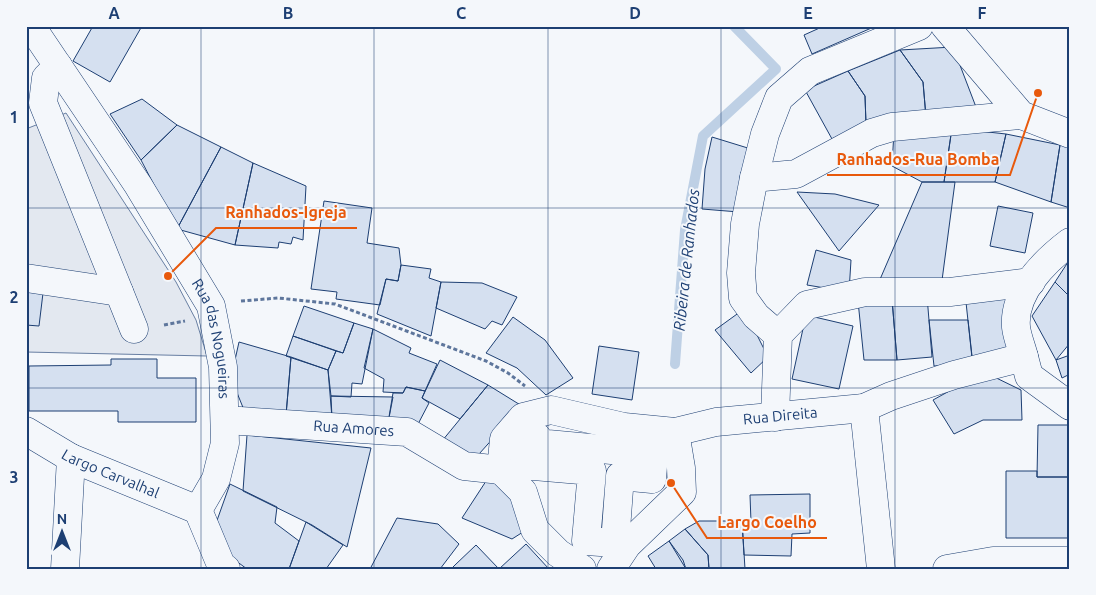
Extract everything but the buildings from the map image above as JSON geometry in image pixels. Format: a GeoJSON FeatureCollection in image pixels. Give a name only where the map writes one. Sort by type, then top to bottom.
{"type":"FeatureCollection","features":[{"type":"Feature","properties":{"kind":"street"},"geometry":{"type":"LineString","coordinates":[[778,335],[756,316],[743,298],[741,273],[745,224],[754,178],[765,134],[778,98],[810,71],[918,26]]}},
{"type":"Feature","properties":{"kind":"street"},"geometry":{"type":"LineString","coordinates":[[945,26],[1021,115]]}},
{"type":"Feature","properties":{"kind":"street"},"geometry":{"type":"LineString","coordinates":[[49,41],[43,103],[134,329]]}},
{"type":"Feature","properties":{"kind":"street","name":"Rua das Nogueiras"},"geometry":{"type":"LineString","coordinates":[[49,41],[138,185],[213,312],[223,367],[225,443],[220,466],[198,510]]}},
{"type":"Feature","properties":{"kind":"street"},"geometry":{"type":"LineString","coordinates":[[754,178],[796,174],[872,133],[892,127],[1021,115],[1070,134]]}},
{"type":"Feature","properties":{"kind":"street"},"geometry":{"type":"LineString","coordinates":[[1070,242],[1048,259],[1021,296],[1016,326],[1029,376],[1070,406]]}},
{"type":"Feature","properties":{"kind":"street"},"geometry":{"type":"LineString","coordinates":[[26,278],[119,292]]}},
{"type":"Feature","properties":{"kind":"street"},"geometry":{"type":"LineString","coordinates":[[775,417],[778,335],[807,305],[865,292],[950,292],[1032,282]]}},
{"type":"Feature","properties":{"kind":"street","name":"Rua Direita"},"geometry":{"type":"LineString","coordinates":[[506,469],[504,439],[523,417],[551,410],[624,427],[675,432],[716,422],[864,408],[891,396],[954,375],[1024,357]]}},
{"type":"Feature","properties":{"kind":"street"},"geometry":{"type":"LineString","coordinates":[[864,408],[881,569]]}},
{"type":"Feature","properties":{"kind":"street","name":"Rua Amores"},"geometry":{"type":"LineString","coordinates":[[225,420],[407,432],[464,466],[506,469],[522,469],[522,465],[592,471],[586,541],[614,543],[620,476],[652,479],[654,454],[537,443],[537,437],[513,435],[506,469]]}},
{"type":"Feature","properties":{"kind":"street","name":"Largo Carvalhal"},"geometry":{"type":"LineString","coordinates":[[26,431],[71,458],[198,510]]}},
{"type":"Feature","properties":{"kind":"street"},"geometry":{"type":"LineString","coordinates":[[611,569],[627,545],[682,492],[681,468],[675,432]]}},
{"type":"Feature","properties":{"kind":"street"},"geometry":{"type":"LineString","coordinates":[[65,569],[71,458]]}},
{"type":"Feature","properties":{"kind":"street"},"geometry":{"type":"LineString","coordinates":[[506,469],[523,492],[535,530],[558,553],[582,569]]}},
{"type":"Feature","properties":{"kind":"street"},"geometry":{"type":"LineString","coordinates":[[198,510],[221,565],[226,569]]}},
{"type":"Feature","properties":{"kind":"street"},"geometry":{"type":"LineString","coordinates":[[948,569],[993,561],[1070,561]]}},
{"type":"Feature","properties":{"kind":"path"},"geometry":{"type":"LineString","coordinates":[[134,329],[213,312],[234,302],[278,298],[335,304],[486,362],[523,384],[551,410]]}},
{"type":"Feature","properties":{"kind":"shaded area"},"geometry":{"type":"Polygon","coordinates":[[[66,113],[176,282],[196,320],[207,356],[26,352],[26,129],[66,113]]]}},
{"type":"Feature","properties":{"kind":"waterway","name":"Ribeira de Ranhados"},"geometry":{"type":"LineString","coordinates":[[675,364],[685,230],[703,136],[776,69],[734,26]]}},
{"type":"Feature","properties":{"kind":"place","name":"Ranhados-Rua Bomba"},"geometry":{"type":"Point","coordinates":[1038,93]}},
{"type":"Feature","properties":{"kind":"place","name":"Ranhados-Igreja"},"geometry":{"type":"Point","coordinates":[168,276]}},
{"type":"Feature","properties":{"kind":"place","name":"Largo Coelho"},"geometry":{"type":"Point","coordinates":[671,483]}}]}
